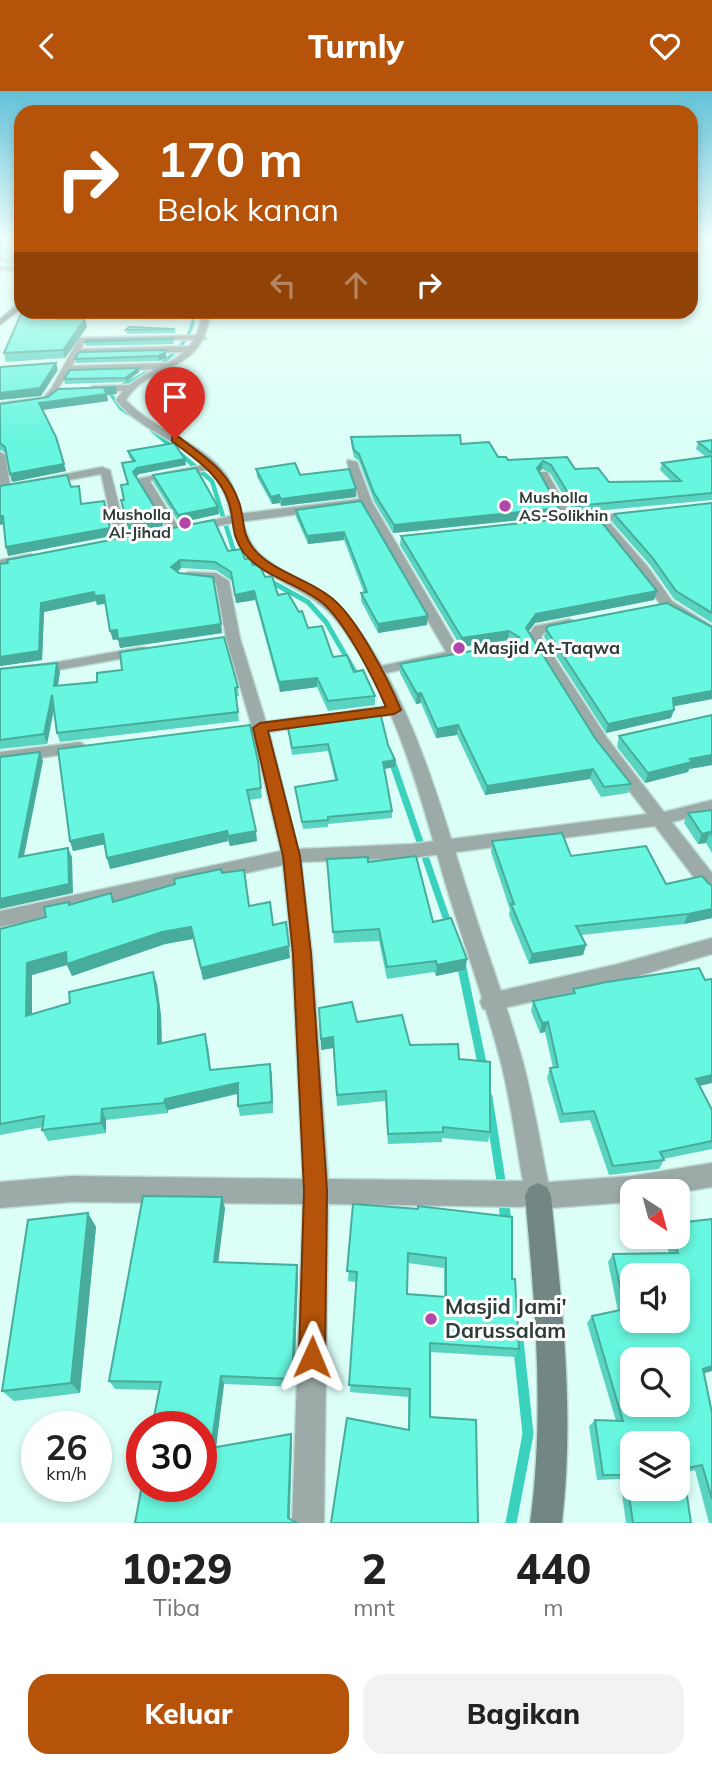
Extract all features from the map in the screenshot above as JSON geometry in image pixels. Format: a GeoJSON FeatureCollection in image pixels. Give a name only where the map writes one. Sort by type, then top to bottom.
{"type":"FeatureCollection","features":[{"type":"Feature","properties":{"kind":"main road"},"geometry":{"type":"LineString","coordinates":[[0,323],[14,311]]}},
{"type":"Feature","properties":{"kind":"main road"},"geometry":{"type":"LineString","coordinates":[[530,1195],[547,1293],[553,1426],[546,1523]]}},
{"type":"Feature","properties":{"kind":"street"},"geometry":{"type":"LineString","coordinates":[[205,319],[203,337],[192,349],[129,388],[122,395],[123,403],[212,466],[224,478],[228,520],[250,552],[267,566],[329,602],[343,618],[376,671],[381,712],[420,774],[439,847],[508,1047],[530,1195]]}},
{"type":"Feature","properties":{"kind":"street"},"geometry":{"type":"LineString","coordinates":[[0,406],[45,401],[55,390],[80,341],[84,339],[203,337]]}},
{"type":"Feature","properties":{"kind":"street"},"geometry":{"type":"LineString","coordinates":[[75,352],[192,349]]}},
{"type":"Feature","properties":{"kind":"street"},"geometry":{"type":"LineString","coordinates":[[54,364],[167,366]]}},
{"type":"Feature","properties":{"kind":"street"},"geometry":{"type":"LineString","coordinates":[[79,389],[129,388]]}},
{"type":"Feature","properties":{"kind":"street"},"geometry":{"type":"LineString","coordinates":[[55,390],[67,389]]}},
{"type":"Feature","properties":{"kind":"street"},"geometry":{"type":"LineString","coordinates":[[0,455],[3,489],[98,470],[106,472],[129,540],[109,544]]}},
{"type":"Feature","properties":{"kind":"street"},"geometry":{"type":"LineString","coordinates":[[352,463],[366,502],[393,539],[462,654],[376,671]]}},
{"type":"Feature","properties":{"kind":"street"},"geometry":{"type":"LineString","coordinates":[[212,466],[143,479],[168,533],[228,520],[366,502]]}},
{"type":"Feature","properties":{"kind":"street"},"geometry":{"type":"LineString","coordinates":[[543,474],[563,522],[649,512]]}},
{"type":"Feature","properties":{"kind":"street"},"geometry":{"type":"LineString","coordinates":[[599,519],[635,560],[660,605],[712,632]]}},
{"type":"Feature","properties":{"kind":"street"},"geometry":{"type":"LineString","coordinates":[[0,564],[41,557]]}},
{"type":"Feature","properties":{"kind":"street"},"geometry":{"type":"LineString","coordinates":[[181,575],[220,578],[226,639],[260,728],[291,856],[306,1006],[316,1191],[308,1523]]}},
{"type":"Feature","properties":{"kind":"street"},"geometry":{"type":"LineString","coordinates":[[591,619],[540,629],[534,637],[660,819],[712,887]]}},
{"type":"Feature","properties":{"kind":"street"},"geometry":{"type":"LineString","coordinates":[[0,673],[47,668],[164,648]]}},
{"type":"Feature","properties":{"kind":"street"},"geometry":{"type":"LineString","coordinates":[[234,730],[381,712]]}},
{"type":"Feature","properties":{"kind":"street"},"geometry":{"type":"LineString","coordinates":[[0,758],[102,745]]}},
{"type":"Feature","properties":{"kind":"street"},"geometry":{"type":"LineString","coordinates":[[0,919],[291,856],[411,851],[660,819],[712,806]]}},
{"type":"Feature","properties":{"kind":"street"},"geometry":{"type":"LineString","coordinates":[[491,1002],[618,973],[712,946]]}},
{"type":"Feature","properties":{"kind":"street"},"geometry":{"type":"LineString","coordinates":[[0,1195],[71,1189],[530,1195],[631,1189],[712,1175]]}},
{"type":"Feature","properties":{"kind":"building"},"geometry":{"type":"Polygon","coordinates":[[[19,319],[85,319],[63,350],[4,353],[19,319]]]}},
{"type":"Feature","properties":{"kind":"building"},"geometry":{"type":"Polygon","coordinates":[[[129,327],[175,329],[126,330],[129,327]]]}},
{"type":"Feature","properties":{"kind":"building"},"geometry":{"type":"Polygon","coordinates":[[[173,339],[85,342],[86,340],[173,339]]]}},
{"type":"Feature","properties":{"kind":"building"},"geometry":{"type":"Polygon","coordinates":[[[166,350],[158,356],[75,359],[79,352],[166,350]]]}},
{"type":"Feature","properties":{"kind":"building"},"geometry":{"type":"Polygon","coordinates":[[[56,363],[40,388],[0,393],[0,367],[56,363]]]}},
{"type":"Feature","properties":{"kind":"building"},"geometry":{"type":"Polygon","coordinates":[[[139,368],[125,378],[64,379],[70,370],[139,368]]]}},
{"type":"Feature","properties":{"kind":"building"},"geometry":{"type":"Polygon","coordinates":[[[116,387],[104,388],[107,394],[39,403],[56,437],[64,464],[10,474],[5,447],[0,443],[0,404],[48,397],[58,389],[116,387]]]}},
{"type":"Feature","properties":{"kind":"building"},"geometry":{"type":"Polygon","coordinates":[[[460,435],[461,444],[489,442],[498,457],[506,457],[508,460],[567,457],[575,469],[598,468],[609,482],[681,481],[662,463],[712,456],[712,493],[576,506],[551,465],[543,461],[537,468],[559,508],[394,525],[374,493],[359,454],[354,450],[351,437],[460,435]]]}},
{"type":"Feature","properties":{"kind":"building"},"geometry":{"type":"Polygon","coordinates":[[[712,440],[712,453],[698,442],[712,440]]]}},
{"type":"Feature","properties":{"kind":"building"},"geometry":{"type":"Polygon","coordinates":[[[174,443],[185,459],[137,468],[133,472],[162,519],[128,525],[121,500],[124,500],[121,485],[128,484],[122,463],[135,461],[128,451],[174,443]]]}},
{"type":"Feature","properties":{"kind":"building"},"geometry":{"type":"Polygon","coordinates":[[[295,463],[300,475],[349,469],[356,489],[281,499],[279,495],[271,497],[256,469],[295,463]]]}},
{"type":"Feature","properties":{"kind":"building"},"geometry":{"type":"Polygon","coordinates":[[[196,468],[218,507],[178,515],[153,475],[196,468]]]}},
{"type":"Feature","properties":{"kind":"building"},"geometry":{"type":"Polygon","coordinates":[[[67,475],[71,487],[79,486],[81,504],[104,501],[110,528],[6,547],[3,516],[0,516],[0,486],[67,475]]]}},
{"type":"Feature","properties":{"kind":"building"},"geometry":{"type":"Polygon","coordinates":[[[361,501],[428,616],[378,624],[361,593],[367,592],[344,532],[307,536],[296,510],[361,501]]]}},
{"type":"Feature","properties":{"kind":"building"},"geometry":{"type":"Polygon","coordinates":[[[712,503],[712,613],[676,591],[652,557],[614,514],[712,503]]]}},
{"type":"Feature","properties":{"kind":"building"},"geometry":{"type":"Polygon","coordinates":[[[596,515],[657,591],[536,614],[526,628],[595,738],[631,784],[604,787],[593,769],[487,786],[458,725],[437,729],[421,693],[417,694],[400,664],[510,644],[519,637],[509,631],[462,638],[401,536],[596,515]]]}},
{"type":"Feature","properties":{"kind":"building"},"geometry":{"type":"Polygon","coordinates":[[[214,520],[228,551],[241,549],[245,559],[250,558],[253,565],[259,564],[265,577],[272,576],[278,595],[288,593],[299,612],[302,611],[308,628],[322,626],[333,657],[347,655],[354,672],[363,670],[375,696],[328,701],[317,678],[279,682],[254,591],[235,595],[231,572],[215,562],[180,560],[171,567],[179,573],[213,577],[221,624],[118,639],[117,630],[110,631],[104,595],[95,596],[94,592],[41,603],[39,651],[0,657],[0,564],[8,563],[7,560],[214,520]]]}},
{"type":"Feature","properties":{"kind":"building"},"geometry":{"type":"Polygon","coordinates":[[[667,603],[712,627],[712,691],[673,698],[674,710],[608,724],[546,629],[548,626],[667,603]]]}},
{"type":"Feature","properties":{"kind":"building"},"geometry":{"type":"Polygon","coordinates":[[[224,637],[238,687],[235,688],[238,712],[57,733],[52,695],[44,734],[0,740],[0,669],[57,663],[54,686],[97,682],[97,673],[122,670],[120,652],[224,637]]]}},
{"type":"Feature","properties":{"kind":"building"},"geometry":{"type":"Polygon","coordinates":[[[380,712],[388,745],[395,760],[383,762],[392,811],[302,822],[295,787],[337,780],[328,744],[292,748],[287,723],[380,712]]]}},
{"type":"Feature","properties":{"kind":"building"},"geometry":{"type":"Polygon","coordinates":[[[712,715],[712,755],[690,759],[692,762],[648,773],[619,736],[712,715]]]}},
{"type":"Feature","properties":{"kind":"building"},"geometry":{"type":"Polygon","coordinates":[[[250,725],[261,788],[247,790],[256,831],[228,836],[227,831],[107,858],[103,834],[70,841],[58,749],[250,725]]]}},
{"type":"Feature","properties":{"kind":"building"},"geometry":{"type":"Polygon","coordinates":[[[40,752],[19,857],[68,848],[69,884],[0,899],[0,757],[40,752]]]}},
{"type":"Feature","properties":{"kind":"building"},"geometry":{"type":"Polygon","coordinates":[[[712,810],[712,835],[710,832],[702,834],[688,813],[712,810]]]}},
{"type":"Feature","properties":{"kind":"building"},"geometry":{"type":"Polygon","coordinates":[[[562,833],[571,856],[646,846],[666,884],[702,876],[712,885],[712,909],[576,926],[586,945],[532,954],[511,904],[514,904],[492,841],[562,833]]]}},
{"type":"Feature","properties":{"kind":"building"},"geometry":{"type":"Polygon","coordinates":[[[416,856],[433,922],[451,918],[467,959],[437,965],[436,961],[387,967],[379,929],[333,932],[327,859],[368,857],[368,862],[416,856]]]}},
{"type":"Feature","properties":{"kind":"building"},"geometry":{"type":"Polygon","coordinates":[[[221,869],[222,873],[244,870],[249,906],[270,902],[273,925],[286,922],[289,946],[201,968],[191,927],[162,932],[67,964],[66,952],[27,963],[26,1016],[70,1003],[69,992],[153,972],[158,1004],[158,1044],[205,1034],[210,1070],[270,1064],[272,1102],[238,1106],[238,1083],[165,1099],[164,1103],[102,1109],[101,1123],[42,1130],[44,1116],[0,1124],[0,929],[46,917],[44,907],[69,902],[69,905],[111,893],[113,902],[175,884],[174,879],[221,869]]]}},
{"type":"Feature","properties":{"kind":"building"},"geometry":{"type":"Polygon","coordinates":[[[699,968],[705,980],[712,979],[712,1075],[696,1079],[712,1110],[712,1141],[660,1152],[664,1160],[613,1166],[594,1111],[563,1114],[550,1068],[558,1067],[548,1022],[542,1023],[533,1001],[575,993],[573,989],[607,982],[699,968]]]}},
{"type":"Feature","properties":{"kind":"building"},"geometry":{"type":"Polygon","coordinates":[[[352,1002],[357,1022],[402,1015],[410,1045],[458,1044],[459,1059],[490,1062],[490,1132],[443,1127],[443,1132],[388,1134],[386,1091],[337,1095],[333,1037],[321,1039],[319,1008],[352,1002]]]}},
{"type":"Feature","properties":{"kind":"building"},"geometry":{"type":"Polygon","coordinates":[[[143,1196],[222,1197],[214,1262],[297,1265],[292,1379],[221,1376],[216,1411],[155,1411],[161,1382],[109,1381],[143,1196]]]}},
{"type":"Feature","properties":{"kind":"building"},"geometry":{"type":"Polygon","coordinates":[[[353,1204],[418,1209],[418,1206],[512,1217],[512,1279],[515,1279],[519,1349],[430,1343],[430,1417],[476,1420],[478,1523],[331,1523],[347,1418],[409,1430],[410,1389],[349,1385],[357,1272],[347,1271],[353,1204]],[[408,1253],[407,1294],[446,1297],[446,1258],[408,1253]]]}},
{"type":"Feature","properties":{"kind":"building"},"geometry":{"type":"Polygon","coordinates":[[[88,1213],[71,1383],[2,1391],[28,1220],[88,1213]]]}},
{"type":"Feature","properties":{"kind":"building"},"geometry":{"type":"Polygon","coordinates":[[[712,1219],[712,1366],[703,1369],[712,1413],[712,1499],[702,1465],[690,1468],[690,1431],[620,1431],[620,1475],[603,1475],[595,1420],[623,1421],[622,1417],[690,1417],[690,1347],[620,1347],[620,1411],[592,1316],[620,1310],[620,1333],[690,1333],[690,1263],[620,1263],[620,1286],[613,1254],[678,1253],[677,1249],[690,1249],[690,1222],[712,1219]]]}},
{"type":"Feature","properties":{"kind":"building"},"geometry":{"type":"Polygon","coordinates":[[[291,1434],[288,1518],[297,1523],[135,1523],[139,1502],[217,1502],[217,1447],[291,1434]]]}},
{"type":"Feature","properties":{"kind":"building"},"geometry":{"type":"Polygon","coordinates":[[[630,1501],[688,1501],[691,1523],[633,1523],[630,1501]]]}},
{"type":"Feature","properties":{"kind":"waterway"},"geometry":{"type":"LineString","coordinates":[[192,324],[193,319]]}},
{"type":"Feature","properties":{"kind":"waterway"},"geometry":{"type":"LineString","coordinates":[[137,419],[121,409],[109,392],[159,365],[170,356],[180,347],[193,322]]}},
{"type":"Feature","properties":{"kind":"waterway"},"geometry":{"type":"LineString","coordinates":[[152,430],[212,481],[236,558]]}},
{"type":"Feature","properties":{"kind":"waterway"},"geometry":{"type":"LineString","coordinates":[[268,580],[308,602],[326,622],[359,679]]}},
{"type":"Feature","properties":{"kind":"waterway"},"geometry":{"type":"LineString","coordinates":[[391,758],[449,926]]}},
{"type":"Feature","properties":{"kind":"waterway"},"geometry":{"type":"LineString","coordinates":[[461,963],[483,1068]]}},
{"type":"Feature","properties":{"kind":"waterway"},"geometry":{"type":"LineString","coordinates":[[488,1097],[503,1194]]}},
{"type":"Feature","properties":{"kind":"waterway"},"geometry":{"type":"LineString","coordinates":[[503,1193],[506,1224]]}},
{"type":"Feature","properties":{"kind":"waterway"},"geometry":{"type":"LineString","coordinates":[[511,1523],[528,1434],[518,1340]]}},
{"type":"Feature","properties":{"kind":"place","name":"Musholla AS-Solikhin"},"geometry":{"type":"Point","coordinates":[505,506]}},
{"type":"Feature","properties":{"kind":"place","name":"Musholla Al-Jihad"},"geometry":{"type":"Point","coordinates":[185,523]}},
{"type":"Feature","properties":{"kind":"place","name":"Masjid At-Taqwa"},"geometry":{"type":"Point","coordinates":[459,648]}},
{"type":"Feature","properties":{"kind":"place","name":"Masjid Jami' Darussalam"},"geometry":{"type":"Point","coordinates":[431,1319]}},
{"type":"Feature","properties":{"kind":"route"},"geometry":{"type":"LineString","coordinates":[[175,439],[224,478],[235,505],[238,534],[250,552],[267,566],[329,602],[343,618],[384,684],[394,710],[260,728],[291,856],[302,954],[316,1191],[312,1357]]}}]}
